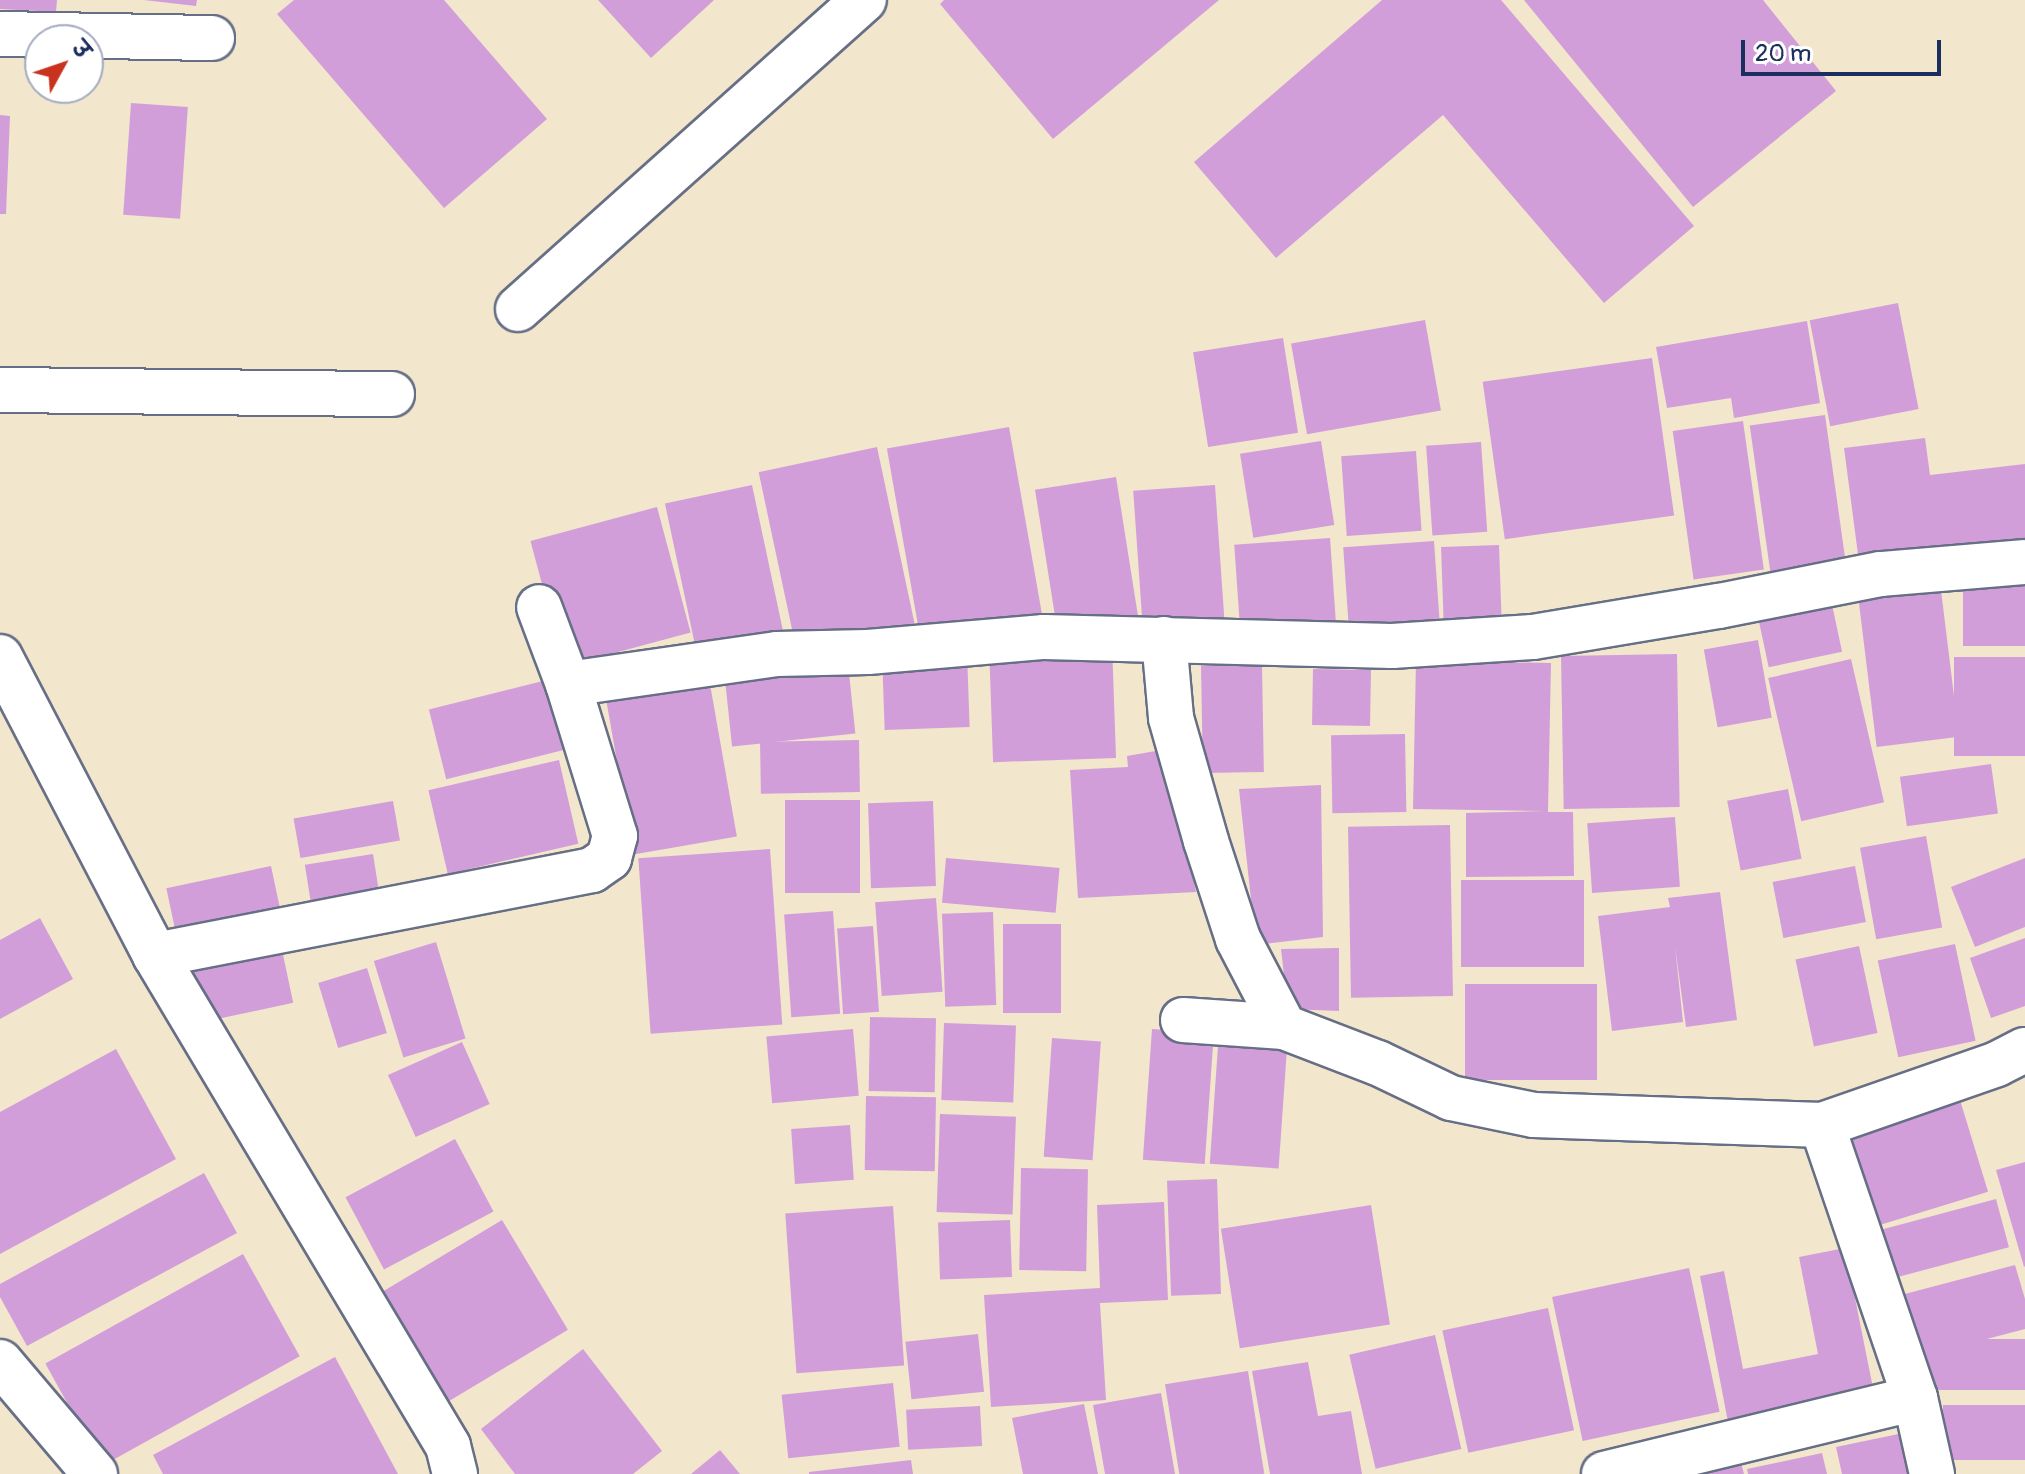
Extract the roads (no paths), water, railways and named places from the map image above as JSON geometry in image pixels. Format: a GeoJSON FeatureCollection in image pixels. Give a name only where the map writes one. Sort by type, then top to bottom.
{"type":"FeatureCollection","features":[{"type":"Feature","properties":{"kind":"street"},"geometry":{"type":"LineString","coordinates":[[518,309],[864,0]]}},
{"type":"Feature","properties":{"kind":"street"},"geometry":{"type":"LineString","coordinates":[[0,34],[212,38]]}},
{"type":"Feature","properties":{"kind":"street"},"geometry":{"type":"LineString","coordinates":[[0,390],[392,394]]}},
{"type":"Feature","properties":{"kind":"street"},"geometry":{"type":"LineString","coordinates":[[568,684],[777,654],[868,652],[1044,637],[1392,646],[1533,637],[1881,574],[2025,562]]}},
{"type":"Feature","properties":{"kind":"street"},"geometry":{"type":"LineString","coordinates":[[155,955],[592,870],[609,858],[615,836],[568,684],[539,607]]}},
{"type":"Feature","properties":{"kind":"street"},"geometry":{"type":"LineString","coordinates":[[1164,639],[1171,718],[1206,841],[1238,939],[1284,1027]]}},
{"type":"Feature","properties":{"kind":"street"},"geometry":{"type":"LineString","coordinates":[[0,657],[155,955],[448,1446],[455,1474]]}},
{"type":"Feature","properties":{"kind":"street"},"geometry":{"type":"LineString","coordinates":[[1183,1020],[1284,1027],[1378,1063],[1451,1098],[1534,1115],[1822,1125],[1997,1064],[2025,1050]]}},
{"type":"Feature","properties":{"kind":"street"},"geometry":{"type":"LineString","coordinates":[[1822,1125],[1915,1398],[1932,1474]]}},
{"type":"Feature","properties":{"kind":"street"},"geometry":{"type":"LineString","coordinates":[[5,1379],[95,1474]]}},
{"type":"Feature","properties":{"kind":"street"},"geometry":{"type":"LineString","coordinates":[[1604,1474],[1915,1398]]}}]}
